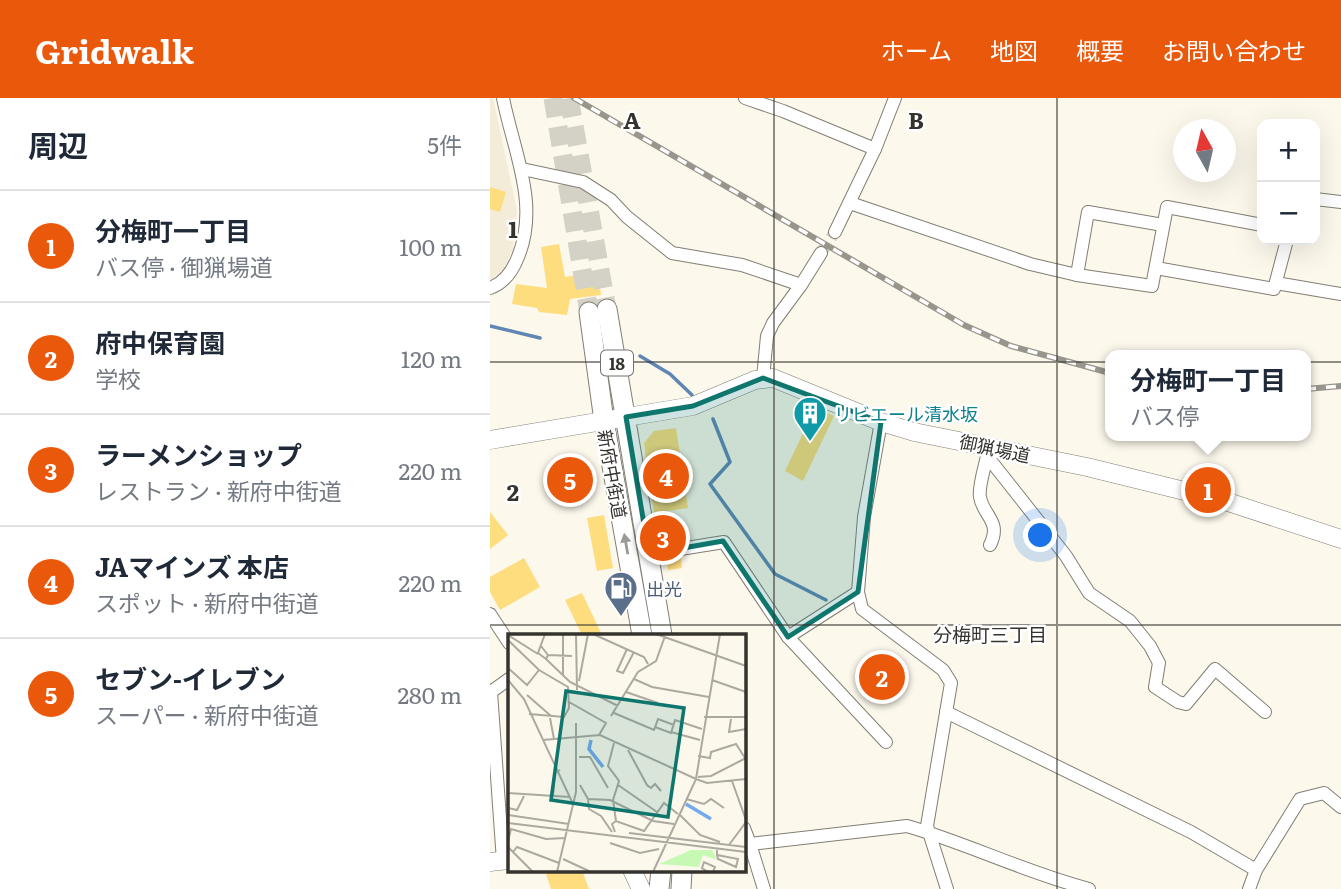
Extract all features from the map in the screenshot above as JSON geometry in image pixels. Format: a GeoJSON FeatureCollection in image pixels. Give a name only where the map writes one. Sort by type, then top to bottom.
{"type":"FeatureCollection","features":[{"type":"Feature","properties":{"kind":"main road","name":"新府中街道"},"geometry":{"type":"LineString","coordinates":[[642,634],[604,421],[598,310],[626,418],[662,634]]}},
{"type":"Feature","properties":{"kind":"street"},"geometry":{"type":"LineString","coordinates":[[490,288],[501,283],[514,267],[523,245],[527,217],[522,169],[503,98]]}},
{"type":"Feature","properties":{"kind":"street"},"geometry":{"type":"LineString","coordinates":[[745,98],[875,149]]}},
{"type":"Feature","properties":{"kind":"street"},"geometry":{"type":"LineString","coordinates":[[835,232],[875,149],[895,98]]}},
{"type":"Feature","properties":{"kind":"street"},"geometry":{"type":"LineString","coordinates":[[522,169],[583,182],[611,201],[672,253],[742,265],[801,285]]}},
{"type":"Feature","properties":{"kind":"street"},"geometry":{"type":"LineString","coordinates":[[1320,200],[1341,202]]}},
{"type":"Feature","properties":{"kind":"street"},"geometry":{"type":"LineString","coordinates":[[850,203],[1030,264],[1077,275],[1152,286],[1167,207],[1257,224]]}},
{"type":"Feature","properties":{"kind":"street"},"geometry":{"type":"LineString","coordinates":[[1077,275],[1088,212],[1163,225]]}},
{"type":"Feature","properties":{"kind":"street"},"geometry":{"type":"LineString","coordinates":[[1156,268],[1273,289],[1286,245]]}},
{"type":"Feature","properties":{"kind":"street"},"geometry":{"type":"LineString","coordinates":[[490,440],[693,406],[764,378],[767,336],[821,253]]}},
{"type":"Feature","properties":{"kind":"street"},"geometry":{"type":"LineString","coordinates":[[1276,283],[1341,294]]}},
{"type":"Feature","properties":{"kind":"street","name":"御猟場道"},"geometry":{"type":"LineString","coordinates":[[764,378],[781,381],[881,422],[914,432],[988,452],[1087,467],[1225,502],[1341,539]]}},
{"type":"Feature","properties":{"kind":"street"},"geometry":{"type":"LineString","coordinates":[[881,422],[864,517],[858,592],[862,609],[943,670],[951,683],[927,826],[947,889]]}},
{"type":"Feature","properties":{"kind":"street"},"geometry":{"type":"LineString","coordinates":[[988,452],[980,496],[994,525],[994,537],[990,545]]}},
{"type":"Feature","properties":{"kind":"street"},"geometry":{"type":"LineString","coordinates":[[988,452],[1066,556],[1089,593],[1130,621],[1150,646],[1159,663],[1155,687],[1186,704],[1215,668],[1265,712]]}},
{"type":"Feature","properties":{"kind":"street"},"geometry":{"type":"LineString","coordinates":[[649,554],[724,542],[788,638],[886,742]]}},
{"type":"Feature","properties":{"kind":"street"},"geometry":{"type":"LineString","coordinates":[[788,638],[858,592]]}},
{"type":"Feature","properties":{"kind":"street"},"geometry":{"type":"LineString","coordinates":[[490,614],[508,641]]}},
{"type":"Feature","properties":{"kind":"street"},"geometry":{"type":"LineString","coordinates":[[501,861],[491,692],[508,680]]}},
{"type":"Feature","properties":{"kind":"street"},"geometry":{"type":"LineString","coordinates":[[946,712],[1191,832],[1256,870]]}},
{"type":"Feature","properties":{"kind":"street"},"geometry":{"type":"LineString","coordinates":[[1249,889],[1256,870],[1300,799],[1324,793],[1341,807]]}},
{"type":"Feature","properties":{"kind":"street"},"geometry":{"type":"LineString","coordinates":[[750,844],[907,826],[1048,878],[1089,889]]}},
{"type":"Feature","properties":{"kind":"street"},"geometry":{"type":"LineString","coordinates":[[746,833],[764,889]]}},
{"type":"Feature","properties":{"kind":"street"},"geometry":{"type":"LineString","coordinates":[[633,872],[641,889]]}},
{"type":"Feature","properties":{"kind":"highlighted area"},"geometry":{"type":"Polygon","coordinates":[[[763,378],[881,422],[858,592],[788,637],[723,541],[649,554],[626,417],[693,406],[763,378]]]}},
{"type":"Feature","properties":{"kind":"shaded area"},"geometry":{"type":"Polygon","coordinates":[[[490,98],[493,98],[517,210],[513,249],[503,271],[490,280],[490,98]]]}},
{"type":"Feature","properties":{"kind":"building"},"geometry":{"type":"Polygon","coordinates":[[[490,187],[506,192],[500,212],[490,209],[490,187]]]}},
{"type":"Feature","properties":{"kind":"building"},"geometry":{"type":"Polygon","coordinates":[[[559,244],[565,277],[598,272],[601,295],[570,299],[567,315],[539,312],[537,308],[512,304],[516,284],[547,288],[541,247],[559,244]]]}},
{"type":"Feature","properties":{"kind":"building","name":"リビエール清水坂"},"geometry":{"type":"Polygon","coordinates":[[[815,408],[834,416],[803,481],[785,471],[815,408]]]}},
{"type":"Feature","properties":{"kind":"building"},"geometry":{"type":"Polygon","coordinates":[[[676,428],[688,508],[654,513],[644,443],[654,431],[676,428]]]}},
{"type":"Feature","properties":{"kind":"building"},"geometry":{"type":"Polygon","coordinates":[[[575,465],[582,491],[565,494],[559,469],[575,465]]]}},
{"type":"Feature","properties":{"kind":"building"},"geometry":{"type":"Polygon","coordinates":[[[490,512],[508,535],[490,549],[490,512]]]}},
{"type":"Feature","properties":{"kind":"building"},"geometry":{"type":"Polygon","coordinates":[[[604,515],[613,568],[597,571],[587,518],[604,515]]]}},
{"type":"Feature","properties":{"kind":"building"},"geometry":{"type":"Polygon","coordinates":[[[524,558],[540,587],[500,610],[490,592],[490,577],[524,558]]]}},
{"type":"Feature","properties":{"kind":"building"},"geometry":{"type":"Polygon","coordinates":[[[681,559],[682,568],[668,570],[667,561],[681,559]]]}},
{"type":"Feature","properties":{"kind":"building"},"geometry":{"type":"Polygon","coordinates":[[[582,593],[602,634],[582,634],[565,600],[582,593]]]}},
{"type":"Feature","properties":{"kind":"building"},"geometry":{"type":"Polygon","coordinates":[[[583,872],[589,889],[551,889],[546,874],[583,872]]]}},
{"type":"Feature","properties":{"kind":"waterway"},"geometry":{"type":"LineString","coordinates":[[490,326],[540,338]]}},
{"type":"Feature","properties":{"kind":"waterway"},"geometry":{"type":"LineString","coordinates":[[640,356],[670,374],[692,395]]}},
{"type":"Feature","properties":{"kind":"waterway"},"geometry":{"type":"LineString","coordinates":[[713,419],[730,462],[710,484],[775,574],[826,600]]}},
{"type":"Feature","properties":{"kind":"tunnel"},"geometry":{"type":"LineString","coordinates":[[553,98],[589,312]]}},
{"type":"Feature","properties":{"kind":"tunnel"},"geometry":{"type":"LineString","coordinates":[[569,98],[607,309]]}},
{"type":"Feature","properties":{"kind":"tunnel"},"geometry":{"type":"LineString","coordinates":[[821,253],[835,232]]}},
{"type":"Feature","properties":{"kind":"railway"},"geometry":{"type":"LineString","coordinates":[[574,98],[964,325],[1011,346],[1105,372]]}},
{"type":"Feature","properties":{"kind":"railway"},"geometry":{"type":"LineString","coordinates":[[1311,389],[1341,386]]}},
{"type":"Feature","properties":{"kind":"place","name":"リビエール清水坂"},"geometry":{"type":"Point","coordinates":[810,443]}},
{"type":"Feature","properties":{"kind":"place","name":"JAマインズ 本店"},"geometry":{"type":"Point","coordinates":[666,476]}},
{"type":"Feature","properties":{"kind":"place","name":"セブン-イレブン"},"geometry":{"type":"Point","coordinates":[570,480]}},
{"type":"Feature","properties":{"kind":"place","name":"分梅町一丁目"},"geometry":{"type":"Point","coordinates":[1208,490]}},
{"type":"Feature","properties":{"kind":"place","name":"ラーメンショップ"},"geometry":{"type":"Point","coordinates":[663,538]}},
{"type":"Feature","properties":{"kind":"place","name":"出光"},"geometry":{"type":"Point","coordinates":[621,618]}},
{"type":"Feature","properties":{"kind":"place","name":"府中保育園"},"geometry":{"type":"Point","coordinates":[882,677]}},
{"type":"Feature","properties":{"kind":"district","name":"分梅町三丁目"},"geometry":{"type":"Point","coordinates":[990,634]}}]}
